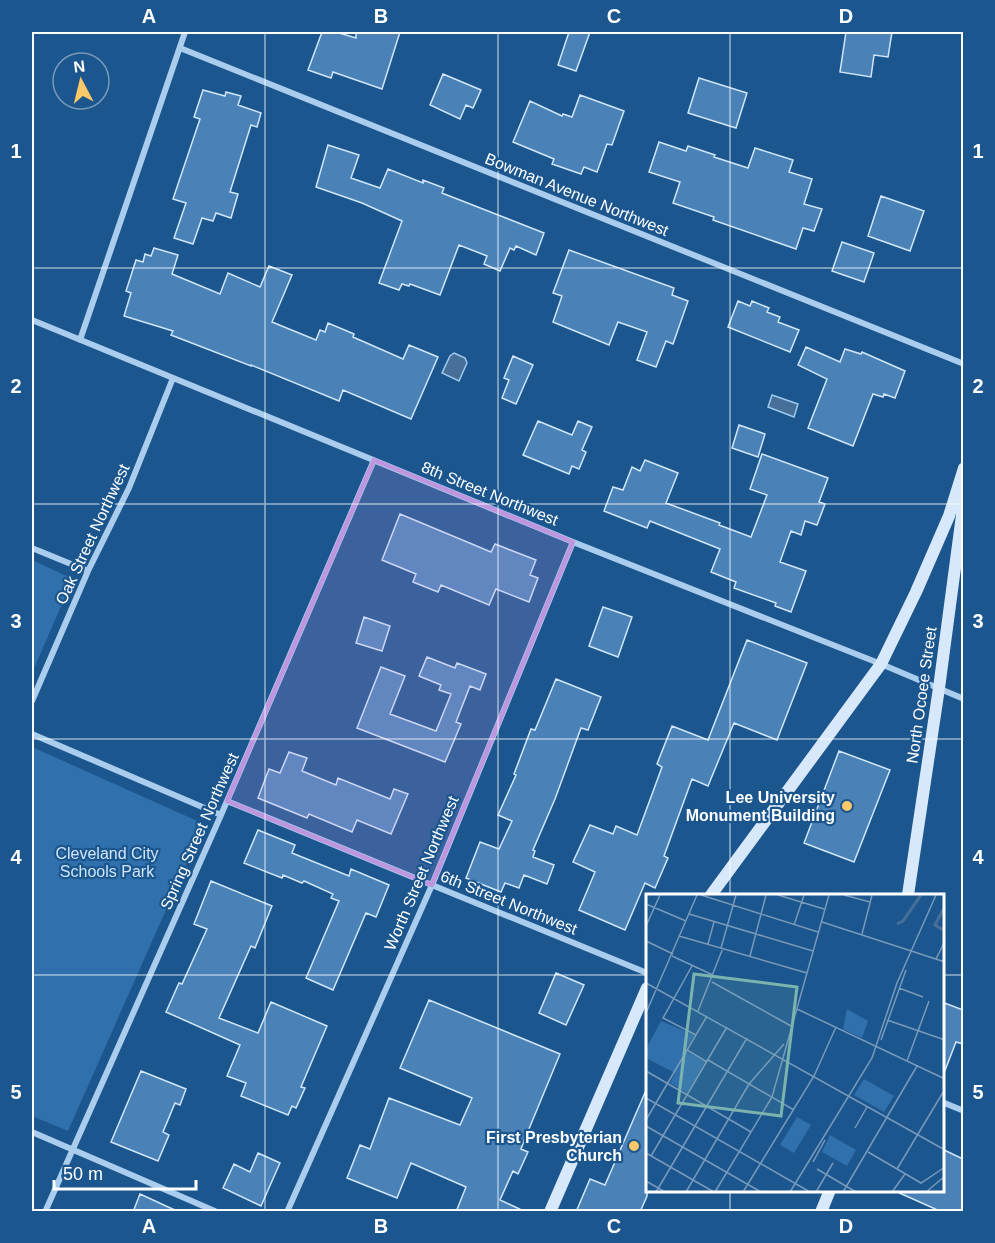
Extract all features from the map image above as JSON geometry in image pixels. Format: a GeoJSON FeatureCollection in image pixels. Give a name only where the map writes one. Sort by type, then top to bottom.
{"type":"FeatureCollection","features":[{"type":"Feature","properties":{"kind":"main road"},"geometry":{"type":"LineString","coordinates":[[712,894],[881,664],[949,516],[963,468]]}},
{"type":"Feature","properties":{"kind":"main road","name":"North Ocoee Street"},"geometry":{"type":"LineString","coordinates":[[908,894],[939,688],[963,500]]}},
{"type":"Feature","properties":{"kind":"main road"},"geometry":{"type":"LineString","coordinates":[[550,1212],[646,989]]}},
{"type":"Feature","properties":{"kind":"main road"},"geometry":{"type":"LineString","coordinates":[[821,1212],[830,1192]]}},
{"type":"Feature","properties":{"kind":"street"},"geometry":{"type":"LineString","coordinates":[[80,340],[186,32]]}},
{"type":"Feature","properties":{"kind":"street","name":"Bowman Avenue Northwest"},"geometry":{"type":"LineString","coordinates":[[180,48],[963,364]]}},
{"type":"Feature","properties":{"kind":"street","name":"8th Street Northwest"},"geometry":{"type":"LineString","coordinates":[[32,320],[963,699]]}},
{"type":"Feature","properties":{"kind":"street","name":"Oak Street Northwest"},"geometry":{"type":"LineString","coordinates":[[32,701],[88,572],[129,488],[173,378]]}},
{"type":"Feature","properties":{"kind":"street","name":"Spring Street Northwest"},"geometry":{"type":"LineString","coordinates":[[45,1212],[221,815],[374,460]]}},
{"type":"Feature","properties":{"kind":"street","name":"Worth Street Northwest"},"geometry":{"type":"LineString","coordinates":[[288,1212],[432,885],[573,542]]}},
{"type":"Feature","properties":{"kind":"street"},"geometry":{"type":"LineString","coordinates":[[32,548],[88,572]]}},
{"type":"Feature","properties":{"kind":"street"},"geometry":{"type":"LineString","coordinates":[[32,734],[221,815]]}},
{"type":"Feature","properties":{"kind":"street","name":"6th Street Northwest"},"geometry":{"type":"LineString","coordinates":[[227,801],[646,973]]}},
{"type":"Feature","properties":{"kind":"street"},"geometry":{"type":"LineString","coordinates":[[944,1103],[963,1111]]}},
{"type":"Feature","properties":{"kind":"street"},"geometry":{"type":"LineString","coordinates":[[32,1132],[217,1212]]}},
{"type":"Feature","properties":{"kind":"highlighted area"},"geometry":{"type":"Polygon","coordinates":[[[374,460],[573,542],[432,885],[227,801],[374,460]]]}},
{"type":"Feature","properties":{"kind":"green space"},"geometry":{"type":"Polygon","coordinates":[[[32,560],[73,579],[32,673],[32,560]]]}},
{"type":"Feature","properties":{"kind":"green space","name":"Cleveland City Schools Park"},"geometry":{"type":"Polygon","coordinates":[[[32,747],[204,824],[68,1131],[32,1116],[32,747]]]}},
{"type":"Feature","properties":{"kind":"shaded area"},"geometry":{"type":"Polygon","coordinates":[[[454,353],[465,358],[467,363],[459,381],[442,373],[450,356],[454,353]]]}},
{"type":"Feature","properties":{"kind":"shaded area"},"geometry":{"type":"Polygon","coordinates":[[[772,395],[798,404],[794,417],[768,407],[772,395]]]}},
{"type":"Feature","properties":{"kind":"building"},"geometry":{"type":"Polygon","coordinates":[[[322,32],[336,32],[356,38],[356,32],[400,32],[382,89],[333,72],[331,78],[308,70],[322,32]]]}},
{"type":"Feature","properties":{"kind":"building"},"geometry":{"type":"Polygon","coordinates":[[[569,32],[590,32],[576,71],[558,65],[569,32]]]}},
{"type":"Feature","properties":{"kind":"building"},"geometry":{"type":"Polygon","coordinates":[[[846,32],[892,32],[888,57],[874,55],[871,77],[840,72],[846,32]]]}},
{"type":"Feature","properties":{"kind":"building"},"geometry":{"type":"Polygon","coordinates":[[[443,74],[481,90],[473,108],[466,105],[460,119],[430,105],[443,74]]]}},
{"type":"Feature","properties":{"kind":"building"},"geometry":{"type":"Polygon","coordinates":[[[699,78],[747,93],[736,128],[688,113],[699,78]]]}},
{"type":"Feature","properties":{"kind":"building"},"geometry":{"type":"Polygon","coordinates":[[[203,90],[225,96],[226,92],[241,96],[238,105],[261,113],[257,127],[251,125],[230,192],[238,194],[231,218],[216,213],[213,221],[202,218],[193,244],[174,238],[186,203],[173,199],[200,119],[194,117],[203,90]]]}},
{"type":"Feature","properties":{"kind":"building"},"geometry":{"type":"Polygon","coordinates":[[[580,95],[624,111],[612,145],[607,144],[597,172],[584,167],[581,174],[552,164],[554,159],[513,142],[530,101],[562,116],[563,114],[572,117],[580,95]]]}},
{"type":"Feature","properties":{"kind":"building"},"geometry":{"type":"Polygon","coordinates":[[[659,142],[686,151],[688,146],[748,168],[755,148],[793,160],[789,172],[812,179],[804,204],[822,209],[814,231],[803,228],[796,249],[713,220],[714,217],[673,203],[680,182],[649,172],[659,142]]]}},
{"type":"Feature","properties":{"kind":"building"},"geometry":{"type":"Polygon","coordinates":[[[328,145],[359,155],[351,178],[380,188],[388,169],[423,183],[423,180],[444,188],[442,193],[544,233],[536,255],[516,246],[514,250],[510,248],[500,271],[484,264],[487,256],[459,245],[440,295],[410,284],[409,286],[402,284],[399,290],[379,283],[402,221],[362,203],[316,187],[328,145]]]}},
{"type":"Feature","properties":{"kind":"building"},"geometry":{"type":"Polygon","coordinates":[[[881,196],[924,211],[910,251],[868,236],[881,196]]]}},
{"type":"Feature","properties":{"kind":"building"},"geometry":{"type":"Polygon","coordinates":[[[842,242],[874,253],[864,282],[832,271],[842,242]]]}},
{"type":"Feature","properties":{"kind":"building"},"geometry":{"type":"Polygon","coordinates":[[[154,248],[178,255],[172,274],[220,294],[228,273],[260,287],[269,266],[292,275],[272,322],[316,340],[320,330],[325,332],[328,323],[354,334],[353,337],[403,359],[409,345],[438,357],[411,419],[343,390],[339,401],[171,335],[173,331],[124,316],[131,293],[126,291],[136,260],[143,262],[145,254],[151,256],[154,248]]]}},
{"type":"Feature","properties":{"kind":"building"},"geometry":{"type":"Polygon","coordinates":[[[569,250],[674,288],[672,295],[688,301],[673,344],[666,341],[656,367],[637,360],[647,332],[618,322],[609,345],[553,322],[562,296],[553,293],[569,250]]]}},
{"type":"Feature","properties":{"kind":"building"},"geometry":{"type":"Polygon","coordinates":[[[738,301],[750,306],[752,301],[769,308],[767,312],[780,317],[778,322],[799,330],[790,352],[728,327],[738,301]]]}},
{"type":"Feature","properties":{"kind":"building"},"geometry":{"type":"Polygon","coordinates":[[[806,347],[840,362],[845,349],[861,354],[862,352],[905,371],[895,398],[884,394],[883,397],[873,394],[853,446],[808,428],[827,379],[798,365],[806,347]]]}},
{"type":"Feature","properties":{"kind":"building"},"geometry":{"type":"Polygon","coordinates":[[[513,356],[533,365],[516,404],[502,398],[509,380],[504,378],[513,356]]]}},
{"type":"Feature","properties":{"kind":"building"},"geometry":{"type":"Polygon","coordinates":[[[538,421],[572,435],[578,421],[592,427],[582,450],[586,452],[579,469],[572,466],[569,474],[523,455],[538,421]]]}},
{"type":"Feature","properties":{"kind":"building"},"geometry":{"type":"Polygon","coordinates":[[[739,425],[765,434],[758,457],[732,448],[739,425]]]}},
{"type":"Feature","properties":{"kind":"building"},"geometry":{"type":"Polygon","coordinates":[[[762,454],[828,478],[819,502],[825,504],[817,525],[805,521],[801,535],[791,531],[780,562],[806,571],[791,612],[775,606],[776,603],[734,588],[736,582],[711,572],[720,549],[650,521],[647,528],[604,511],[613,487],[623,490],[632,467],[640,471],[645,460],[678,473],[666,503],[751,537],[767,495],[750,489],[762,454]]]}},
{"type":"Feature","properties":{"kind":"building"},"geometry":{"type":"Polygon","coordinates":[[[400,514],[491,552],[495,544],[536,560],[530,575],[538,578],[529,602],[496,589],[489,605],[441,585],[438,592],[413,582],[416,574],[382,560],[400,514]]]}},
{"type":"Feature","properties":{"kind":"building"},"geometry":{"type":"Polygon","coordinates":[[[603,607],[632,617],[618,657],[589,646],[603,607]]]}},
{"type":"Feature","properties":{"kind":"building"},"geometry":{"type":"Polygon","coordinates":[[[364,617],[390,626],[382,651],[356,643],[364,617]]]}},
{"type":"Feature","properties":{"kind":"building"},"geometry":{"type":"Polygon","coordinates":[[[747,640],[807,663],[777,740],[734,723],[708,786],[692,779],[664,856],[668,858],[655,888],[645,883],[625,930],[579,910],[595,872],[573,862],[590,825],[613,834],[616,826],[637,835],[662,767],[657,764],[672,726],[708,740],[747,640]]]}},
{"type":"Feature","properties":{"kind":"building"},"geometry":{"type":"Polygon","coordinates":[[[427,657],[455,668],[457,663],[486,674],[480,690],[470,686],[456,722],[461,724],[445,762],[357,728],[381,667],[405,676],[390,714],[436,731],[451,694],[439,690],[441,685],[419,676],[427,657]]]}},
{"type":"Feature","properties":{"kind":"building"},"geometry":{"type":"Polygon","coordinates":[[[556,679],[601,697],[588,730],[581,728],[555,799],[533,850],[535,851],[533,857],[554,865],[547,884],[524,875],[519,888],[505,883],[501,892],[466,878],[480,842],[499,849],[512,821],[498,815],[516,775],[514,774],[531,729],[535,730],[556,679]]]}},
{"type":"Feature","properties":{"kind":"building","name":"Lee University Monument Building"},"geometry":{"type":"Polygon","coordinates":[[[839,751],[890,770],[854,862],[804,843],[839,751]]]}},
{"type":"Feature","properties":{"kind":"building"},"geometry":{"type":"Polygon","coordinates":[[[289,752],[307,758],[302,771],[336,785],[338,778],[390,799],[394,789],[408,794],[391,834],[357,820],[352,832],[309,814],[307,818],[258,798],[269,769],[280,773],[289,752]]]}},
{"type":"Feature","properties":{"kind":"building"},"geometry":{"type":"Polygon","coordinates":[[[258,830],[295,845],[292,853],[349,876],[351,869],[389,885],[376,917],[366,913],[333,990],[306,978],[339,901],[331,898],[333,894],[304,881],[302,883],[283,875],[282,878],[244,863],[258,830]]]}},
{"type":"Feature","properties":{"kind":"building"},"geometry":{"type":"Polygon","coordinates":[[[211,881],[272,906],[255,948],[251,946],[219,1018],[258,1033],[271,1002],[327,1026],[301,1087],[305,1088],[296,1108],[292,1106],[288,1115],[241,1096],[246,1083],[227,1076],[240,1045],[166,1012],[179,983],[182,984],[207,929],[194,924],[211,881]]]}},
{"type":"Feature","properties":{"kind":"building"},"geometry":{"type":"Polygon","coordinates":[[[556,973],[584,985],[566,1025],[539,1013],[556,973]]]}},
{"type":"Feature","properties":{"kind":"building"},"geometry":{"type":"Polygon","coordinates":[[[429,1000],[560,1054],[521,1149],[528,1152],[518,1174],[513,1171],[500,1200],[526,1212],[456,1212],[466,1187],[411,1163],[397,1198],[347,1178],[360,1145],[370,1149],[389,1098],[460,1125],[472,1098],[400,1068],[429,1000]]]}},
{"type":"Feature","properties":{"kind":"building"},"geometry":{"type":"Polygon","coordinates":[[[944,1003],[963,1010],[963,1044],[956,1042],[944,1073],[944,1003]]]}},
{"type":"Feature","properties":{"kind":"building"},"geometry":{"type":"Polygon","coordinates":[[[141,1071],[186,1089],[180,1105],[175,1103],[163,1132],[169,1135],[158,1161],[111,1142],[141,1071]]]}},
{"type":"Feature","properties":{"kind":"building","name":"First Presbyterian Church"},"geometry":{"type":"Polygon","coordinates":[[[646,1090],[647,1196],[640,1212],[576,1212],[590,1179],[605,1185],[646,1090]]]}},
{"type":"Feature","properties":{"kind":"building"},"geometry":{"type":"Polygon","coordinates":[[[944,1150],[963,1159],[963,1212],[942,1212],[897,1192],[944,1192],[944,1150]]]}},
{"type":"Feature","properties":{"kind":"building"},"geometry":{"type":"Polygon","coordinates":[[[258,1153],[280,1163],[261,1206],[223,1188],[234,1164],[250,1172],[258,1153]]]}},
{"type":"Feature","properties":{"kind":"building"},"geometry":{"type":"Polygon","coordinates":[[[140,1194],[179,1212],[133,1212],[140,1194]]]}},
{"type":"Feature","properties":{"kind":"place","name":"Lee University Monument Building"},"geometry":{"type":"Point","coordinates":[847,806]}},
{"type":"Feature","properties":{"kind":"place","name":"First Presbyterian Church"},"geometry":{"type":"Point","coordinates":[634,1146]}}]}
